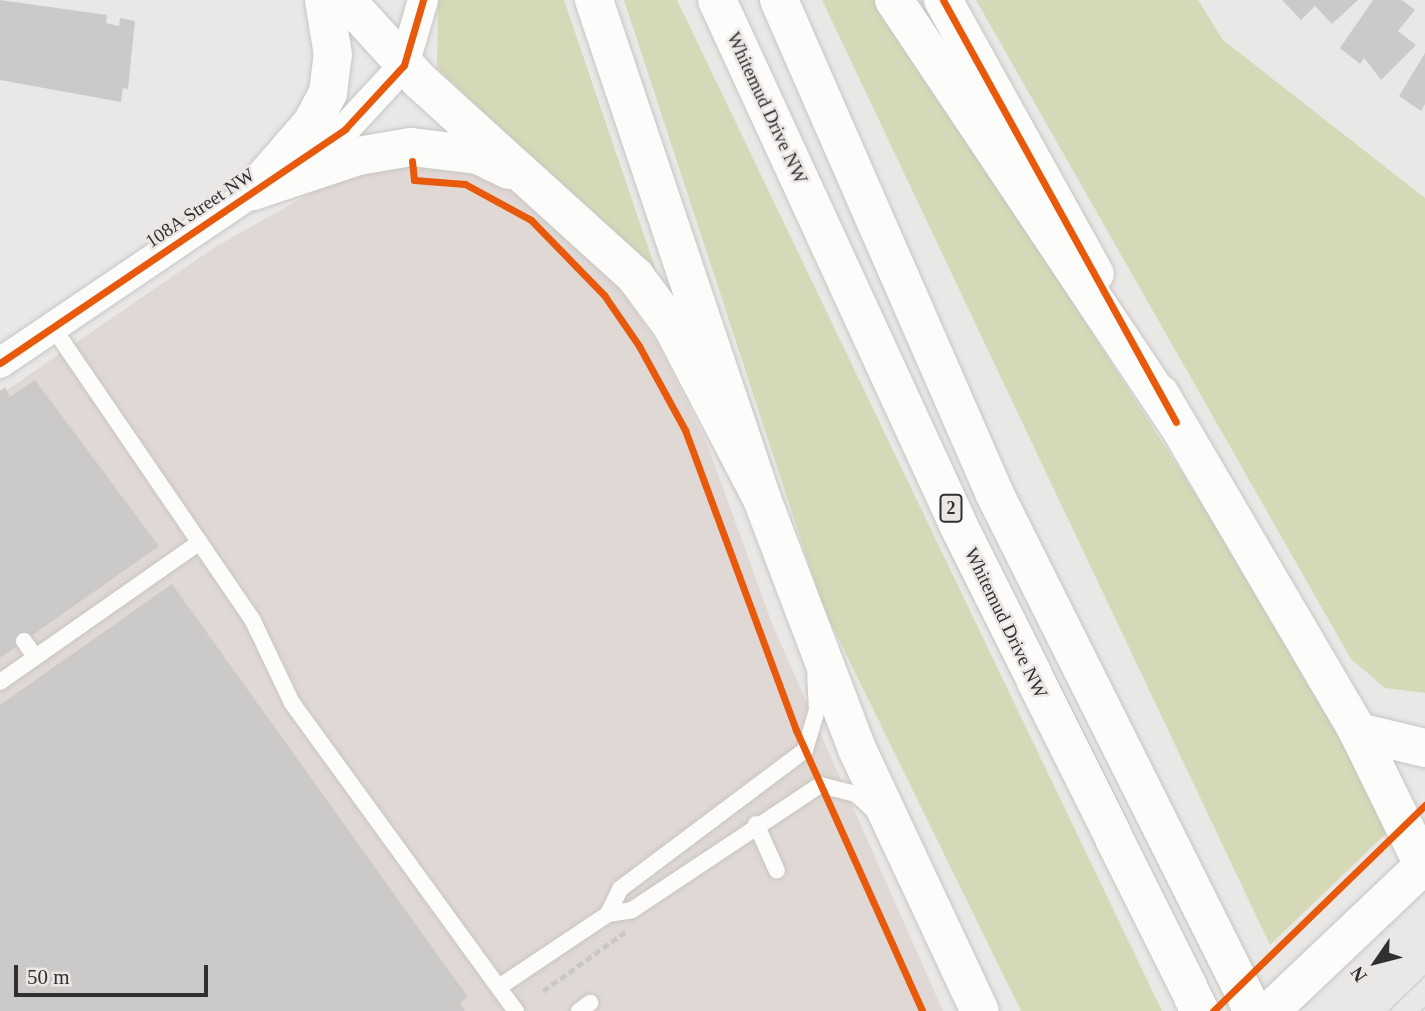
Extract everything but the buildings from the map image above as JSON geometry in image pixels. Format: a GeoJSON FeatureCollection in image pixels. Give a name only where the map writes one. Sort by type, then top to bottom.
{"type":"FeatureCollection","features":[{"type":"Feature","properties":{"kind":"main road"},"geometry":{"type":"LineString","coordinates":[[253,191],[312,123],[328,93],[333,55],[324,0]]}},
{"type":"Feature","properties":{"kind":"main road"},"geometry":{"type":"LineString","coordinates":[[346,0],[404,65],[539,185],[635,276],[664,316],[762,499]]}},
{"type":"Feature","properties":{"kind":"main road"},"geometry":{"type":"LineString","coordinates":[[594,0],[762,499],[857,749],[980,1011]]}},
{"type":"Feature","properties":{"kind":"main road","name":"Whitemud Drive NW"},"geometry":{"type":"LineString","coordinates":[[717,0],[958,524],[1200,1011]]}},
{"type":"Feature","properties":{"kind":"main road"},"geometry":{"type":"LineString","coordinates":[[779,0],[994,492],[1253,1011]]}},
{"type":"Feature","properties":{"kind":"main road"},"geometry":{"type":"LineString","coordinates":[[894,0],[1176,422]]}},
{"type":"Feature","properties":{"kind":"main road"},"geometry":{"type":"LineString","coordinates":[[943,0],[1176,422],[1358,732],[1425,866],[1270,1011]]}},
{"type":"Feature","properties":{"kind":"main road"},"geometry":{"type":"LineString","coordinates":[[253,191],[358,156],[411,147],[478,155],[539,185]]}},
{"type":"Feature","properties":{"kind":"main road"},"geometry":{"type":"LineString","coordinates":[[1358,732],[1425,748]]}},
{"type":"Feature","properties":{"kind":"street"},"geometry":{"type":"LineString","coordinates":[[404,65],[423,0]]}},
{"type":"Feature","properties":{"kind":"street","name":"108A Street NW"},"geometry":{"type":"LineString","coordinates":[[0,363],[253,191],[330,142],[404,65]]}},
{"type":"Feature","properties":{"kind":"lane"},"geometry":{"type":"LineString","coordinates":[[52,326],[200,542],[262,638],[292,703],[516,1011]]}},
{"type":"Feature","properties":{"kind":"lane"},"geometry":{"type":"LineString","coordinates":[[0,682],[200,542]]}},
{"type":"Feature","properties":{"kind":"lane"},"geometry":{"type":"LineString","coordinates":[[608,914],[620,889],[767,785],[805,750],[817,709],[813,633]]}},
{"type":"Feature","properties":{"kind":"lane"},"geometry":{"type":"LineString","coordinates":[[24,641],[35,657]]}},
{"type":"Feature","properties":{"kind":"lane"},"geometry":{"type":"LineString","coordinates":[[499,987],[608,914],[632,910],[756,824],[820,785],[836,786],[874,811],[917,875]]}},
{"type":"Feature","properties":{"kind":"lane"},"geometry":{"type":"LineString","coordinates":[[756,824],[777,871]]}},
{"type":"Feature","properties":{"kind":"shaded area"},"geometry":{"type":"Polygon","coordinates":[[[396,163],[475,169],[521,192],[614,280],[659,346],[706,441],[773,626],[943,1011],[0,1011],[0,395],[215,247],[323,186],[396,163]]]}},
{"type":"Feature","properties":{"kind":"green space"},"geometry":{"type":"Polygon","coordinates":[[[438,0],[564,0],[660,282],[437,68],[438,0]]]}},
{"type":"Feature","properties":{"kind":"green space"},"geometry":{"type":"Polygon","coordinates":[[[624,0],[677,0],[1162,1011],[1021,1011],[823,607],[624,0]]]}},
{"type":"Feature","properties":{"kind":"green space"},"geometry":{"type":"Polygon","coordinates":[[[822,0],[879,0],[1299,656],[1395,825],[1270,945],[822,0]]]}},
{"type":"Feature","properties":{"kind":"green space"},"geometry":{"type":"Polygon","coordinates":[[[976,0],[1198,0],[1223,40],[1425,198],[1425,693],[1385,688],[1351,659],[976,0]]]}},
{"type":"Feature","properties":{"kind":"tram line"},"geometry":{"type":"LineString","coordinates":[[1389,1011],[1425,976]]}},
{"type":"Feature","properties":{"kind":"tram line"},"geometry":{"type":"LineString","coordinates":[[1421,1011],[1425,1008]]}},
{"type":"Feature","properties":{"kind":"cycle path"},"geometry":{"type":"LineString","coordinates":[[0,363],[345,129],[404,65],[423,0]]}},
{"type":"Feature","properties":{"kind":"cycle path"},"geometry":{"type":"LineString","coordinates":[[943,0],[1176,422]]}},
{"type":"Feature","properties":{"kind":"cycle path"},"geometry":{"type":"LineString","coordinates":[[412,161],[414,180],[465,184],[531,220],[604,295],[639,346],[685,430],[796,730],[922,1011]]}},
{"type":"Feature","properties":{"kind":"cycle path"},"geometry":{"type":"LineString","coordinates":[[1213,1011],[1425,805]]}}]}
